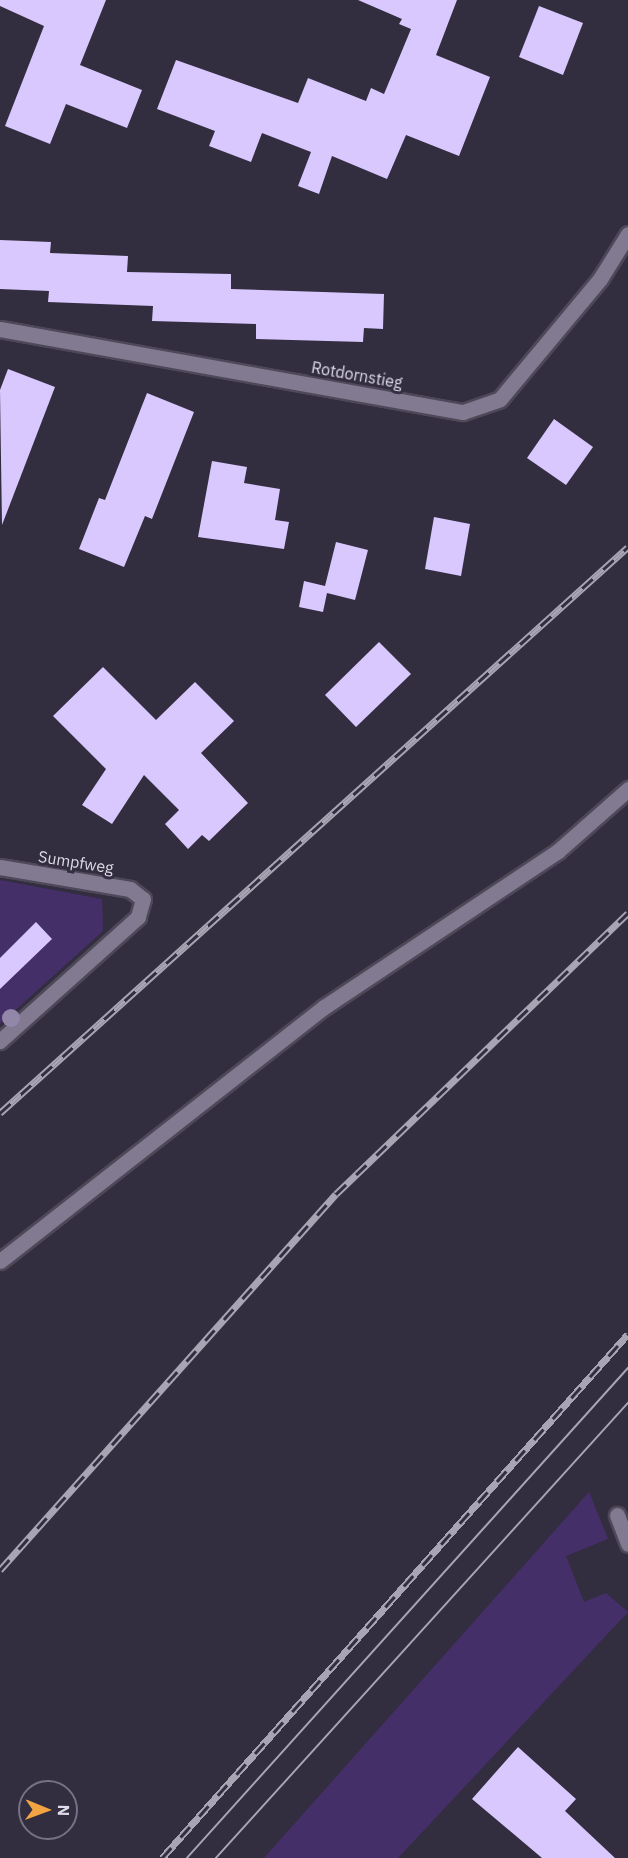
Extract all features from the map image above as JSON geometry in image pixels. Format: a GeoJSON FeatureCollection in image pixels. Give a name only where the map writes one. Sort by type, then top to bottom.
{"type":"FeatureCollection","features":[{"type":"Feature","properties":{"kind":"street","name":"Rotdornstieg"},"geometry":{"type":"LineString","coordinates":[[0,329],[463,412],[500,399],[600,279],[628,234]]}},
{"type":"Feature","properties":{"kind":"street"},"geometry":{"type":"LineString","coordinates":[[0,1261],[324,1007],[558,850],[628,789]]}},
{"type":"Feature","properties":{"kind":"street","name":"Sumpfweg"},"geometry":{"type":"LineString","coordinates":[[0,867],[130,889],[143,899],[138,917],[0,1041]]}},
{"type":"Feature","properties":{"kind":"street"},"geometry":{"type":"LineString","coordinates":[[617,1515],[628,1544]]}},
{"type":"Feature","properties":{"kind":"shaded area"},"geometry":{"type":"Polygon","coordinates":[[[0,880],[102,899],[103,931],[0,1024],[0,880]]]}},
{"type":"Feature","properties":{"kind":"shaded area"},"geometry":{"type":"Polygon","coordinates":[[[589,1492],[608,1539],[566,1556],[584,1602],[606,1593],[628,1612],[398,1858],[264,1858],[589,1492]]]}},
{"type":"Feature","properties":{"kind":"building"},"geometry":{"type":"Polygon","coordinates":[[[0,0],[106,0],[80,65],[142,90],[127,128],[66,104],[50,144],[5,126],[44,26],[0,6],[0,0]]]}},
{"type":"Feature","properties":{"kind":"building"},"geometry":{"type":"Polygon","coordinates":[[[358,0],[457,0],[436,55],[490,77],[459,156],[406,135],[387,179],[332,156],[319,194],[298,186],[311,152],[262,133],[251,162],[209,146],[215,131],[157,109],[176,60],[298,103],[308,78],[366,101],[371,88],[384,94],[411,29],[399,24],[402,19],[358,0]]]}},
{"type":"Feature","properties":{"kind":"building"},"geometry":{"type":"Polygon","coordinates":[[[539,6],[583,23],[563,75],[519,57],[539,6]]]}},
{"type":"Feature","properties":{"kind":"building"},"geometry":{"type":"Polygon","coordinates":[[[0,240],[51,242],[50,253],[128,256],[127,272],[231,274],[231,289],[384,294],[383,329],[364,328],[363,342],[256,339],[256,324],[152,321],[153,306],[48,302],[49,291],[0,289],[0,240]]]}},
{"type":"Feature","properties":{"kind":"building"},"geometry":{"type":"Polygon","coordinates":[[[8,369],[55,387],[2,525],[0,390],[8,369]]]}},
{"type":"Feature","properties":{"kind":"building"},"geometry":{"type":"Polygon","coordinates":[[[147,393],[194,412],[152,519],[145,516],[124,567],[79,549],[99,498],[105,500],[147,393]]]}},
{"type":"Feature","properties":{"kind":"building"},"geometry":{"type":"Polygon","coordinates":[[[554,419],[593,447],[566,485],[527,458],[554,419]]]}},
{"type":"Feature","properties":{"kind":"building"},"geometry":{"type":"Polygon","coordinates":[[[212,461],[247,467],[244,483],[280,489],[275,520],[289,522],[284,549],[198,537],[212,461]]]}},
{"type":"Feature","properties":{"kind":"building"},"geometry":{"type":"Polygon","coordinates":[[[434,517],[470,524],[461,576],[425,569],[434,517]]]}},
{"type":"Feature","properties":{"kind":"building"},"geometry":{"type":"Polygon","coordinates":[[[336,542],[368,550],[355,600],[327,593],[323,612],[299,607],[304,581],[325,586],[336,542]]]}},
{"type":"Feature","properties":{"kind":"building"},"geometry":{"type":"Polygon","coordinates":[[[379,642],[411,674],[356,727],[325,695],[379,642]]]}},
{"type":"Feature","properties":{"kind":"building"},"geometry":{"type":"Polygon","coordinates":[[[103,667],[156,720],[195,682],[234,721],[201,753],[248,803],[209,841],[202,835],[188,849],[165,824],[179,810],[144,775],[112,824],[82,805],[106,769],[53,716],[103,667]]]}},
{"type":"Feature","properties":{"kind":"building"},"geometry":{"type":"Polygon","coordinates":[[[36,922],[52,939],[0,989],[0,958],[36,922]]]}},
{"type":"Feature","properties":{"kind":"building"},"geometry":{"type":"Polygon","coordinates":[[[518,1747],[576,1799],[565,1811],[615,1858],[542,1858],[472,1799],[518,1747]]]}},
{"type":"Feature","properties":{"kind":"tram line"},"geometry":{"type":"LineString","coordinates":[[187,1858],[628,1368]]}},
{"type":"Feature","properties":{"kind":"tram line"},"geometry":{"type":"LineString","coordinates":[[216,1858],[628,1403]]}},
{"type":"Feature","properties":{"kind":"railway"},"geometry":{"type":"LineString","coordinates":[[0,1113],[628,547]]}},
{"type":"Feature","properties":{"kind":"railway"},"geometry":{"type":"LineString","coordinates":[[0,1570],[336,1194],[628,913]]}},
{"type":"Feature","properties":{"kind":"railway"},"geometry":{"type":"LineString","coordinates":[[162,1858],[628,1334]]}}]}
